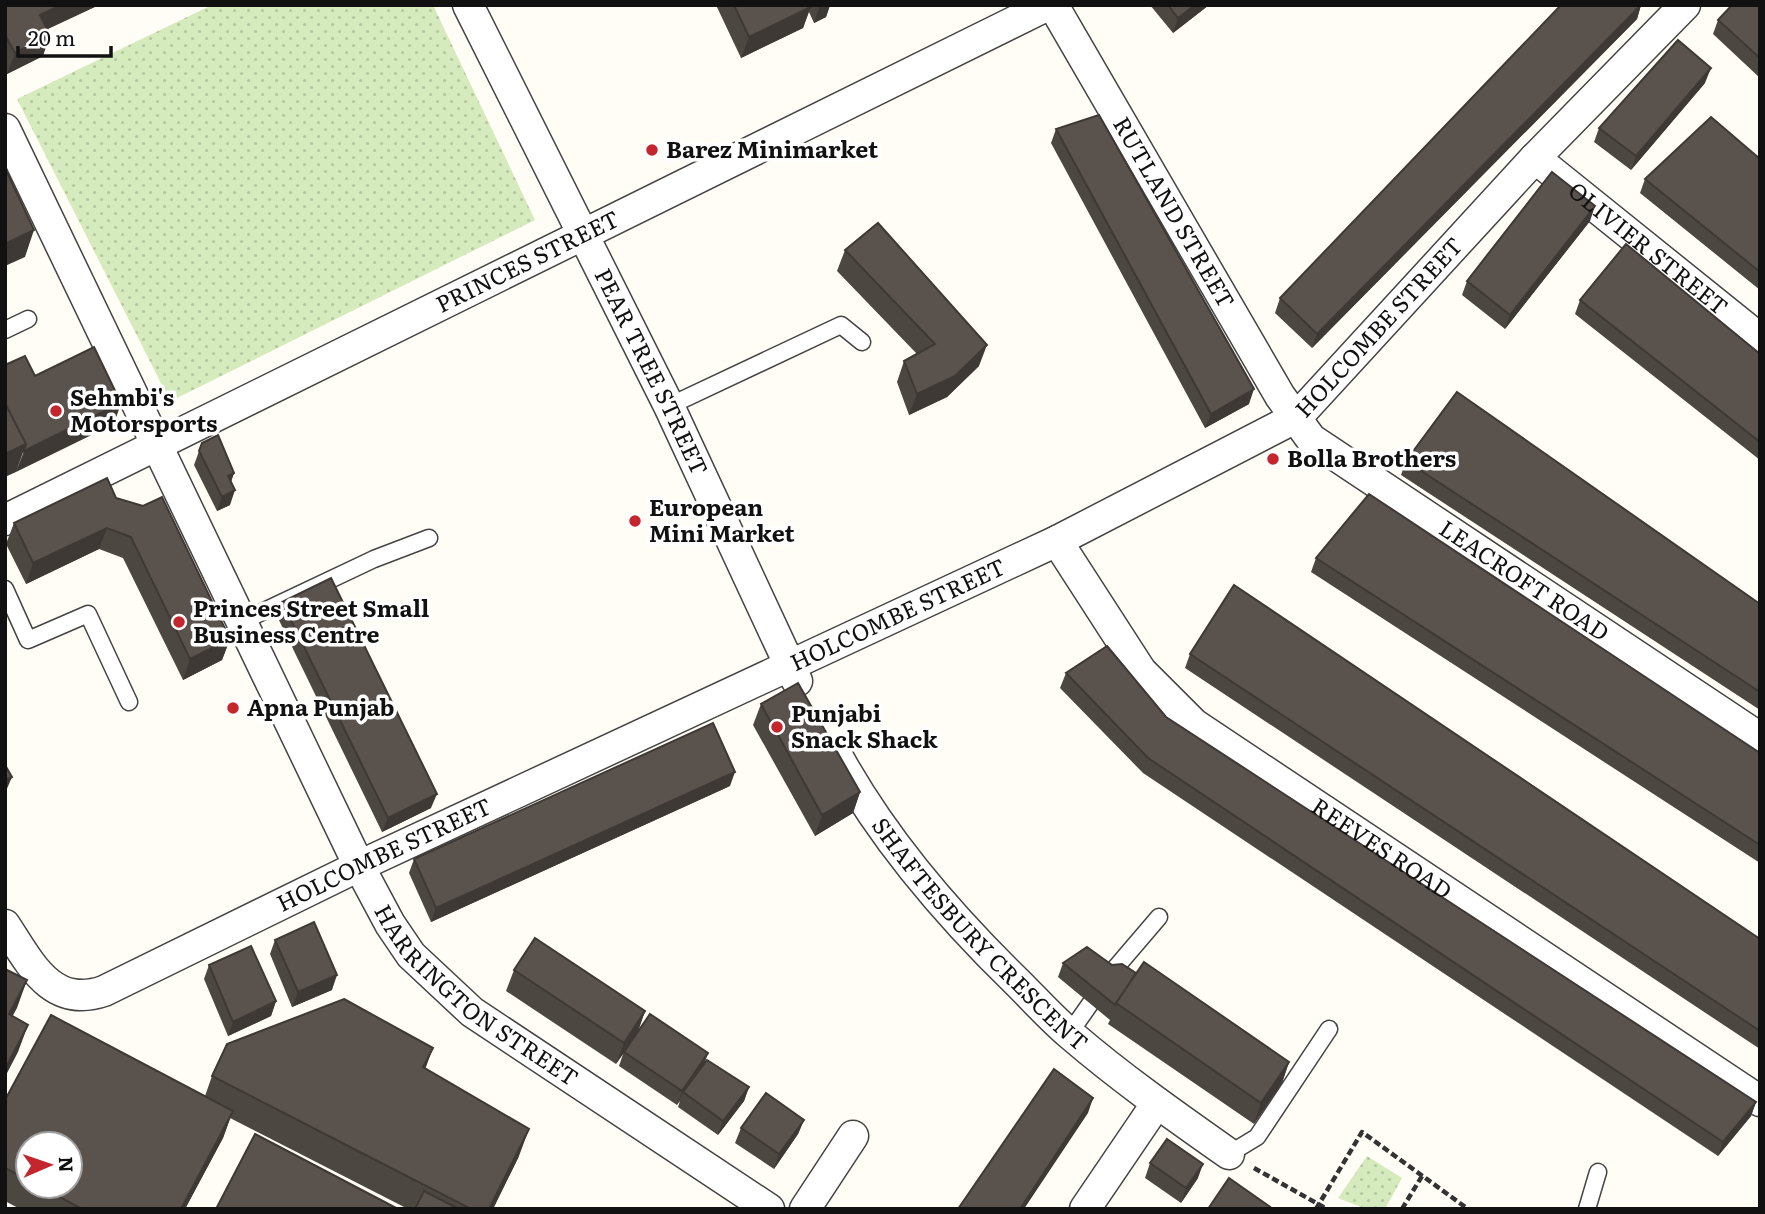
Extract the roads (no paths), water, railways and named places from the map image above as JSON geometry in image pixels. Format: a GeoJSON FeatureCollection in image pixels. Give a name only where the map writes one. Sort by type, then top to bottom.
{"type":"FeatureCollection","features":[{"type":"Feature","properties":{"kind":"street","name":"PEAR TREE STREET"},"geometry":{"type":"LineString","coordinates":[[468,5],[669,406],[788,665]]}},
{"type":"Feature","properties":{"kind":"street","name":"PRINCES STREET"},"geometry":{"type":"LineString","coordinates":[[5,520],[1051,5]]}},
{"type":"Feature","properties":{"kind":"street","name":"RUTLAND STREET"},"geometry":{"type":"LineString","coordinates":[[1051,5],[1280,396],[1297,417]]}},
{"type":"Feature","properties":{"kind":"street","name":"HOLCOMBE STREET"},"geometry":{"type":"LineString","coordinates":[[5,925],[46,982],[83,997],[104,991],[359,866],[1057,541],[1297,417],[1535,158],[1685,5]]}},
{"type":"Feature","properties":{"kind":"street","name":"HARRINGTON STREET"},"geometry":{"type":"LineString","coordinates":[[5,129],[359,866],[390,924],[411,955],[472,1012],[769,1209]]}},
{"type":"Feature","properties":{"kind":"street","name":"OLIVIER STREET"},"geometry":{"type":"LineString","coordinates":[[1535,158],[1760,339]]}},
{"type":"Feature","properties":{"kind":"street","name":"LEACROFT ROAD"},"geometry":{"type":"LineString","coordinates":[[1297,417],[1311,439],[1760,738]]}},
{"type":"Feature","properties":{"kind":"street","name":"REEVES ROAD"},"geometry":{"type":"LineString","coordinates":[[1057,541],[1141,671],[1194,724],[1760,1101]]}},
{"type":"Feature","properties":{"kind":"street","name":"SHAFTESBURY CRESCENT"},"geometry":{"type":"LineString","coordinates":[[788,665],[855,788],[939,901],[1069,1034],[1157,1103],[1229,1154]]}},
{"type":"Feature","properties":{"kind":"street"},"geometry":{"type":"LineString","coordinates":[[1085,1209],[1157,1103]]}},
{"type":"Feature","properties":{"kind":"street"},"geometry":{"type":"LineString","coordinates":[[805,1209],[853,1136]]}},
{"type":"Feature","properties":{"kind":"lane"},"geometry":{"type":"LineString","coordinates":[[5,330],[28,319]]}},
{"type":"Feature","properties":{"kind":"lane"},"geometry":{"type":"LineString","coordinates":[[669,406],[841,325],[862,342]]}},
{"type":"Feature","properties":{"kind":"lane"},"geometry":{"type":"LineString","coordinates":[[243,621],[374,559],[429,538]]}},
{"type":"Feature","properties":{"kind":"lane"},"geometry":{"type":"LineString","coordinates":[[5,589],[28,640],[88,614],[129,702]]}},
{"type":"Feature","properties":{"kind":"lane"},"geometry":{"type":"LineString","coordinates":[[1106,979],[1158,917]]}},
{"type":"Feature","properties":{"kind":"lane"},"geometry":{"type":"LineString","coordinates":[[1069,1034],[1090,1004]]}},
{"type":"Feature","properties":{"kind":"lane"},"geometry":{"type":"LineString","coordinates":[[1229,1154],[1257,1136],[1329,1029]]}},
{"type":"Feature","properties":{"kind":"lane"},"geometry":{"type":"LineString","coordinates":[[1587,1209],[1598,1172]]}},
{"type":"Feature","properties":{"kind":"place","name":"Barez Minimarket"},"geometry":{"type":"Point","coordinates":[652,150]}},
{"type":"Feature","properties":{"kind":"place","name":"Sehmbi's Motorsports"},"geometry":{"type":"Point","coordinates":[56,411]}},
{"type":"Feature","properties":{"kind":"place","name":"Bolla Brothers"},"geometry":{"type":"Point","coordinates":[1273,459]}},
{"type":"Feature","properties":{"kind":"place","name":"European Mini Market"},"geometry":{"type":"Point","coordinates":[635,521]}},
{"type":"Feature","properties":{"kind":"place","name":"Princes Street Small Business Centre"},"geometry":{"type":"Point","coordinates":[179,622]}},
{"type":"Feature","properties":{"kind":"place","name":"Apna Punjab"},"geometry":{"type":"Point","coordinates":[233,708]}},
{"type":"Feature","properties":{"kind":"place","name":"Punjabi Snack Shack"},"geometry":{"type":"Point","coordinates":[777,727]}}]}
